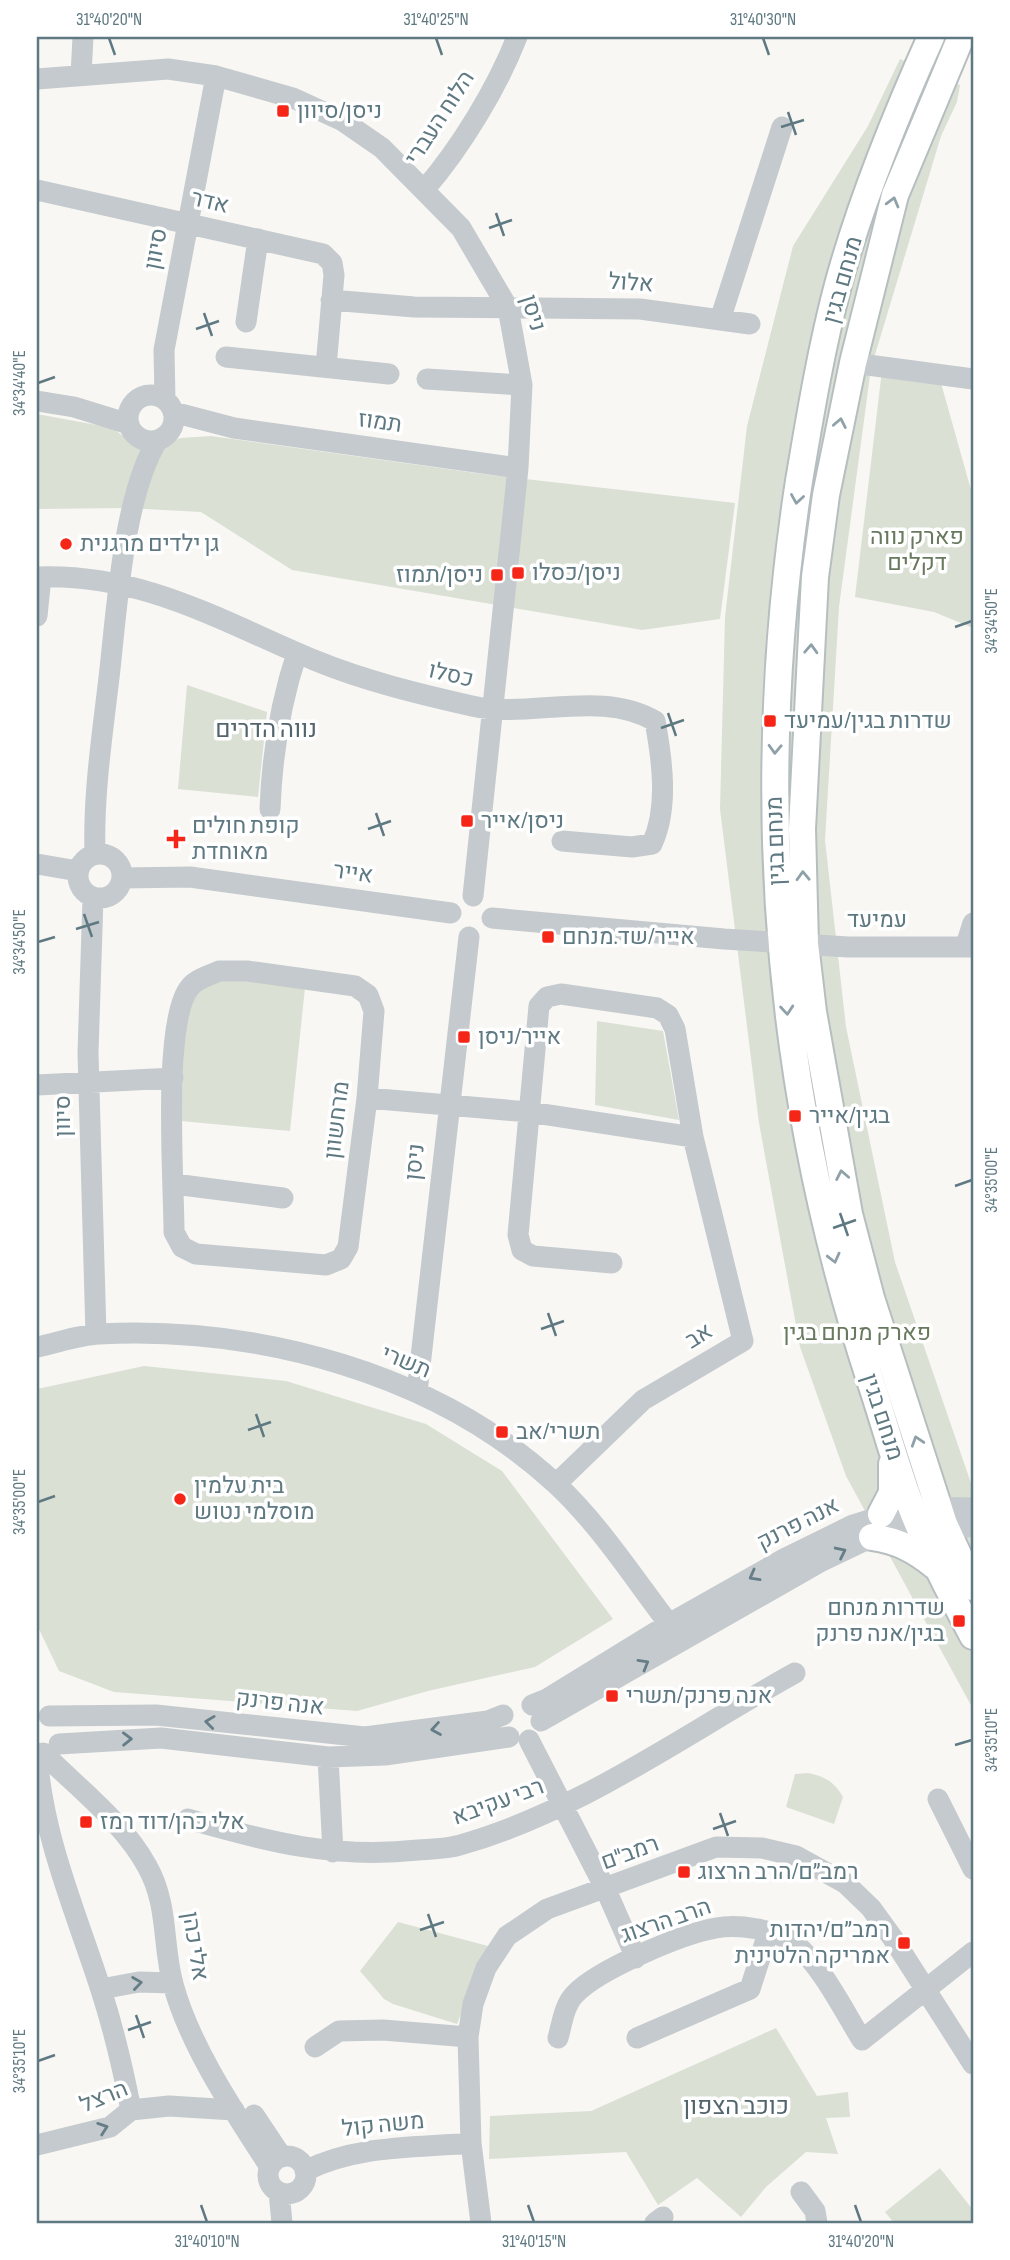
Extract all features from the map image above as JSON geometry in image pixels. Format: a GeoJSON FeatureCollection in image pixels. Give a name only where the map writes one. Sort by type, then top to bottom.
{"type":"FeatureCollection","features":[{"type":"Feature","properties":{"kind":"main road"},"geometry":{"type":"LineString","coordinates":[[912,80],[919,37]]}},
{"type":"Feature","properties":{"kind":"main road","name":"מנחם בגין"},"geometry":{"type":"LineString","coordinates":[[931,37],[890,130],[838,285],[809,418],[780,630],[773,800],[793,943],[817,1042],[849,1214],[928,1515],[939,1569],[973,1636]]}},
{"type":"Feature","properties":{"kind":"main road","name":"מנחם בגין"},"geometry":{"type":"LineString","coordinates":[[961,37],[895,195],[853,363],[826,495],[815,577],[793,943],[790,1038],[821,1207],[845,1304],[892,1452],[928,1515],[973,1577]]}},
{"type":"Feature","properties":{"kind":"main road"},"geometry":{"type":"LineString","coordinates":[[935,97],[973,55]]}},
{"type":"Feature","properties":{"kind":"main road"},"geometry":{"type":"LineString","coordinates":[[892,1452],[892,1493],[877,1525],[894,1540],[914,1549],[939,1569]]}},
{"type":"Feature","properties":{"kind":"street"},"geometry":{"type":"LineString","coordinates":[[81,75],[83,37]]}},
{"type":"Feature","properties":{"kind":"street","name":"הלוח העברי"},"geometry":{"type":"LineString","coordinates":[[425,189],[449,161],[507,63],[517,37]]}},
{"type":"Feature","properties":{"kind":"street","name":"ניסן"},"geometry":{"type":"LineString","coordinates":[[37,79],[168,69],[216,76],[293,98],[343,121],[382,148],[461,228],[508,308],[522,385],[518,468],[473,896]]}},
{"type":"Feature","properties":{"kind":"street","name":"סיוון"},"geometry":{"type":"LineString","coordinates":[[95,855],[96,792],[119,585],[216,76]]}},
{"type":"Feature","properties":{"kind":"street"},"geometry":{"type":"LineString","coordinates":[[720,320],[782,127]]}},
{"type":"Feature","properties":{"kind":"street","name":"אדר"},"geometry":{"type":"LineString","coordinates":[[37,190],[323,254],[332,263],[326,368]]}},
{"type":"Feature","properties":{"kind":"street"},"geometry":{"type":"LineString","coordinates":[[246,322],[258,239]]}},
{"type":"Feature","properties":{"kind":"street"},"geometry":{"type":"LineString","coordinates":[[331,300],[414,307],[508,308]]}},
{"type":"Feature","properties":{"kind":"street","name":"אלול"},"geometry":{"type":"LineString","coordinates":[[508,308],[640,309],[750,324]]}},
{"type":"Feature","properties":{"kind":"street"},"geometry":{"type":"LineString","coordinates":[[226,357],[389,374]]}},
{"type":"Feature","properties":{"kind":"street"},"geometry":{"type":"LineString","coordinates":[[853,363],[973,379]]}},
{"type":"Feature","properties":{"kind":"street"},"geometry":{"type":"LineString","coordinates":[[427,379],[522,385]]}},
{"type":"Feature","properties":{"kind":"street","name":"תמוז"},"geometry":{"type":"LineString","coordinates":[[37,401],[518,468]]}},
{"type":"Feature","properties":{"kind":"street","name":"כסלו"},"geometry":{"type":"LineString","coordinates":[[39,577],[68,576],[119,585],[190,604],[298,653],[394,687],[492,711],[588,707],[635,709],[655,721],[660,750],[660,825],[652,844],[632,847],[562,841]]}},
{"type":"Feature","properties":{"kind":"street"},"geometry":{"type":"LineString","coordinates":[[37,616],[39,577]]}},
{"type":"Feature","properties":{"kind":"street"},"geometry":{"type":"LineString","coordinates":[[270,809],[274,747],[285,690],[298,653]]}},
{"type":"Feature","properties":{"kind":"street"},"geometry":{"type":"LineString","coordinates":[[95,855],[114,860],[122,878],[112,895],[93,898],[79,884],[78,871],[86,858],[95,855]]}},
{"type":"Feature","properties":{"kind":"street"},"geometry":{"type":"LineString","coordinates":[[37,864],[78,871]]}},
{"type":"Feature","properties":{"kind":"street","name":"אייר"},"geometry":{"type":"LineString","coordinates":[[122,878],[190,877],[451,914]]}},
{"type":"Feature","properties":{"kind":"street"},"geometry":{"type":"LineString","coordinates":[[473,896],[489,906],[492,918],[487,930],[468,937],[457,932],[451,914],[456,902],[473,896]]}},
{"type":"Feature","properties":{"kind":"street","name":"סיוון"},"geometry":{"type":"LineString","coordinates":[[93,898],[89,1083],[96,1334]]}},
{"type":"Feature","properties":{"kind":"street"},"geometry":{"type":"LineString","coordinates":[[492,918],[793,943]]}},
{"type":"Feature","properties":{"kind":"street"},"geometry":{"type":"LineString","coordinates":[[970,946],[973,923]]}},
{"type":"Feature","properties":{"kind":"street","name":"ניסן"},"geometry":{"type":"LineString","coordinates":[[417,1392],[468,937]]}},
{"type":"Feature","properties":{"kind":"street","name":"עמיעד"},"geometry":{"type":"LineString","coordinates":[[793,943],[848,947],[970,946]]}},
{"type":"Feature","properties":{"kind":"street","name":"מרחשוון"},"geometry":{"type":"LineString","coordinates":[[173,1078],[178,1013],[191,986],[219,971],[247,971],[355,986],[368,995],[374,1011],[367,1098],[348,1247],[341,1259],[326,1265],[196,1254],[182,1247],[174,1232],[174,1184]]}},
{"type":"Feature","properties":{"kind":"street","name":"אב"},"geometry":{"type":"LineString","coordinates":[[556,1484],[643,1400],[743,1341],[693,1137],[675,1030],[668,1015],[657,1008],[561,994],[547,997],[539,1006],[518,1235],[522,1250],[533,1256],[612,1263]]}},
{"type":"Feature","properties":{"kind":"street"},"geometry":{"type":"LineString","coordinates":[[37,1085],[173,1078],[174,1184],[283,1198]]}},
{"type":"Feature","properties":{"kind":"street"},"geometry":{"type":"LineString","coordinates":[[367,1098],[529,1112],[693,1137]]}},
{"type":"Feature","properties":{"kind":"street","name":"תשרי"},"geometry":{"type":"LineString","coordinates":[[37,1348],[96,1334],[187,1334],[265,1345],[340,1365],[417,1392],[499,1439],[556,1484],[601,1535],[669,1624]]}},
{"type":"Feature","properties":{"kind":"street"},"geometry":{"type":"LineString","coordinates":[[928,1515],[973,1508]]}},
{"type":"Feature","properties":{"kind":"street"},"geometry":{"type":"LineString","coordinates":[[928,1515],[973,1527]]}},
{"type":"Feature","properties":{"kind":"street","name":"אנה פרנק"},"geometry":{"type":"LineString","coordinates":[[536,1713],[547,1699],[669,1624],[794,1554],[877,1525],[928,1515]]}},
{"type":"Feature","properties":{"kind":"street","name":"אנה פרנק"},"geometry":{"type":"LineString","coordinates":[[536,1713],[822,1561],[877,1525]]}},
{"type":"Feature","properties":{"kind":"street","name":"רבי עקיבא"},"geometry":{"type":"LineString","coordinates":[[188,1819],[274,1844],[332,1852],[401,1852],[459,1846],[564,1805],[795,1673]]}},
{"type":"Feature","properties":{"kind":"street"},"geometry":{"type":"LineString","coordinates":[[519,1738],[538,1732],[536,1713],[515,1703],[503,1715],[503,1727],[519,1738],[564,1805],[636,1958]]}},
{"type":"Feature","properties":{"kind":"street"},"geometry":{"type":"LineString","coordinates":[[43,1712],[59,1730],[47,1750],[44,1814],[101,1989],[122,2062],[131,2110]]}},
{"type":"Feature","properties":{"kind":"street","name":"אנה פרנק"},"geometry":{"type":"LineString","coordinates":[[43,1712],[156,1715],[365,1737],[488,1721],[503,1715]]}},
{"type":"Feature","properties":{"kind":"street","name":"אנה פרנק"},"geometry":{"type":"LineString","coordinates":[[47,1750],[161,1738],[328,1758],[385,1755],[519,1738]]}},
{"type":"Feature","properties":{"kind":"street","name":"אלי כהן"},"geometry":{"type":"LineString","coordinates":[[47,1750],[127,1837],[149,1868],[163,1908],[173,1983],[191,2031],[234,2110],[276,2162]]}},
{"type":"Feature","properties":{"kind":"street","name":"אלי כהן"},"geometry":{"type":"LineString","coordinates":[[47,1750],[127,1819],[158,1859],[174,1901],[183,1967],[198,2015],[276,2162]]}},
{"type":"Feature","properties":{"kind":"street"},"geometry":{"type":"LineString","coordinates":[[328,1758],[332,1852]]}},
{"type":"Feature","properties":{"kind":"street"},"geometry":{"type":"LineString","coordinates":[[938,1799],[973,1869]]}},
{"type":"Feature","properties":{"kind":"street","name":"רמב\"ם"},"geometry":{"type":"LineString","coordinates":[[481,2223],[471,2143],[468,2037],[473,2004],[486,1968],[507,1936],[547,1909],[606,1890],[716,1847],[762,1848],[796,1856],[845,1883],[871,1908],[973,2063]]}},
{"type":"Feature","properties":{"kind":"street","name":"הרב הרצוג"},"geometry":{"type":"LineString","coordinates":[[558,2038],[573,1996],[591,1980],[636,1958],[714,1928],[737,1926],[793,1942],[810,1961],[862,2040],[926,1991]]}},
{"type":"Feature","properties":{"kind":"street"},"geometry":{"type":"LineString","coordinates":[[637,2038],[750,1989],[768,1933]]}},
{"type":"Feature","properties":{"kind":"street"},"geometry":{"type":"LineString","coordinates":[[926,1991],[973,1952]]}},
{"type":"Feature","properties":{"kind":"street"},"geometry":{"type":"LineString","coordinates":[[101,1989],[139,1982],[173,1983]]}},
{"type":"Feature","properties":{"kind":"street"},"geometry":{"type":"LineString","coordinates":[[315,2046],[340,2031],[383,2030],[468,2037]]}},
{"type":"Feature","properties":{"kind":"street","name":"הרצל"},"geometry":{"type":"LineString","coordinates":[[37,2145],[110,2127],[131,2110],[169,2106],[234,2110]]}},
{"type":"Feature","properties":{"kind":"street","name":"משה קול"},"geometry":{"type":"LineString","coordinates":[[305,2171],[331,2158],[359,2152],[471,2143]]}},
{"type":"Feature","properties":{"kind":"street"},"geometry":{"type":"LineString","coordinates":[[296,2159],[305,2171],[302,2186],[287,2192],[270,2184],[276,2162],[296,2159]]}},
{"type":"Feature","properties":{"kind":"street"},"geometry":{"type":"LineString","coordinates":[[282,2223],[287,2192]]}},
{"type":"Feature","properties":{"kind":"street"},"geometry":{"type":"LineString","coordinates":[[287,2192],[296,2223]]}},
{"type":"Feature","properties":{"kind":"street"},"geometry":{"type":"LineString","coordinates":[[801,2192],[816,2211],[817,2223]]}},
{"type":"Feature","properties":{"kind":"green space","name":"פארק מנחם בגין"},"geometry":{"type":"Polygon","coordinates":[[[900,59],[960,85],[957,102],[941,136],[871,368],[839,607],[825,840],[846,1027],[895,1262],[973,1489],[973,1709],[846,1476],[800,1347],[759,1123],[720,809],[725,617],[747,426],[793,246],[868,126],[900,59]]]}},
{"type":"Feature","properties":{"kind":"green space","name":"פארק נווה דקלים"},"geometry":{"type":"Polygon","coordinates":[[[882,370],[941,383],[973,497],[973,628],[934,612],[855,597],[882,370]]]}},
{"type":"Feature","properties":{"kind":"green space"},"geometry":{"type":"Polygon","coordinates":[[[37,414],[113,428],[130,442],[162,446],[180,438],[211,436],[490,475],[735,503],[720,619],[642,630],[292,570],[201,512],[126,508],[37,509],[37,414]]]}},
{"type":"Feature","properties":{"kind":"green space"},"geometry":{"type":"Polygon","coordinates":[[[187,685],[267,712],[258,797],[178,789],[187,685]]]}},
{"type":"Feature","properties":{"kind":"green space"},"geometry":{"type":"Polygon","coordinates":[[[226,971],[306,978],[290,1131],[181,1121],[188,999],[226,971]]]}},
{"type":"Feature","properties":{"kind":"green space"},"geometry":{"type":"Polygon","coordinates":[[[597,1021],[663,1031],[679,1120],[595,1105],[597,1021]]]}},
{"type":"Feature","properties":{"kind":"green space"},"geometry":{"type":"Polygon","coordinates":[[[144,1366],[286,1381],[426,1424],[502,1471],[613,1619],[535,1667],[428,1691],[357,1711],[114,1692],[59,1671],[37,1625],[37,1389],[144,1366]]]}},
{"type":"Feature","properties":{"kind":"green space"},"geometry":{"type":"Polygon","coordinates":[[[808,1773],[828,1780],[843,1797],[834,1824],[786,1807],[795,1774],[808,1773]]]}},
{"type":"Feature","properties":{"kind":"green space"},"geometry":{"type":"Polygon","coordinates":[[[398,1922],[488,1946],[457,2024],[393,2004],[384,1999],[360,1971],[398,1922]]]}},
{"type":"Feature","properties":{"kind":"green space"},"geometry":{"type":"Polygon","coordinates":[[[776,2028],[817,2096],[848,2092],[850,2117],[826,2118],[838,2154],[806,2152],[766,2187],[741,2217],[697,2178],[658,2205],[626,2152],[489,2159],[490,2116],[591,2111],[776,2028]]]}},
{"type":"Feature","properties":{"kind":"green space"},"geometry":{"type":"Polygon","coordinates":[[[940,2168],[973,2210],[973,2223],[894,2223],[885,2212],[940,2168]]]}},
{"type":"Feature","properties":{"kind":"place","name":"ניסן/סיוון"},"geometry":{"type":"Point","coordinates":[283,111]}},
{"type":"Feature","properties":{"kind":"place","name":"גן ילדים מרגנית"},"geometry":{"type":"Point","coordinates":[66,544]}},
{"type":"Feature","properties":{"kind":"place","name":"ניסן/כסלו"},"geometry":{"type":"Point","coordinates":[518,573]}},
{"type":"Feature","properties":{"kind":"place","name":"ניסן/תמוז"},"geometry":{"type":"Point","coordinates":[497,575]}},
{"type":"Feature","properties":{"kind":"place","name":"שדרות בגין/עמיעד"},"geometry":{"type":"Point","coordinates":[770,721]}},
{"type":"Feature","properties":{"kind":"place","name":"ניסן/אייר"},"geometry":{"type":"Point","coordinates":[467,821]}},
{"type":"Feature","properties":{"kind":"place","name":"קופת חולים מאוחדת"},"geometry":{"type":"Point","coordinates":[176,839]}},
{"type":"Feature","properties":{"kind":"place","name":"אייר/שד.מנחם"},"geometry":{"type":"Point","coordinates":[548,937]}},
{"type":"Feature","properties":{"kind":"place","name":"אייר/ניסן"},"geometry":{"type":"Point","coordinates":[464,1037]}},
{"type":"Feature","properties":{"kind":"place","name":"בגין/אייר"},"geometry":{"type":"Point","coordinates":[795,1116]}},
{"type":"Feature","properties":{"kind":"place","name":"תשרי/אב"},"geometry":{"type":"Point","coordinates":[502,1432]}},
{"type":"Feature","properties":{"kind":"place","name":"בית עלמין מוסלמי נטוש"},"geometry":{"type":"Point","coordinates":[180,1499]}},
{"type":"Feature","properties":{"kind":"place","name":"שדרות מנחם בגין/אנה פרנק"},"geometry":{"type":"Point","coordinates":[959,1621]}},
{"type":"Feature","properties":{"kind":"place","name":"אנה פרנק/תשרי"},"geometry":{"type":"Point","coordinates":[612,1696]}},
{"type":"Feature","properties":{"kind":"place","name":"אלי כהן/דוד רמז"},"geometry":{"type":"Point","coordinates":[86,1822]}},
{"type":"Feature","properties":{"kind":"place","name":"רמב״ם/הרב הרצוג"},"geometry":{"type":"Point","coordinates":[684,1872]}},
{"type":"Feature","properties":{"kind":"place","name":"רמב״ם/יהדות אמריקה הלטינית"},"geometry":{"type":"Point","coordinates":[904,1943]}},
{"type":"Feature","properties":{"kind":"district","name":"נווה הדרים"},"geometry":{"type":"Point","coordinates":[266,729]}},
{"type":"Feature","properties":{"kind":"district","name":"כוכב הצפון"},"geometry":{"type":"Point","coordinates":[736,2106]}}]}
